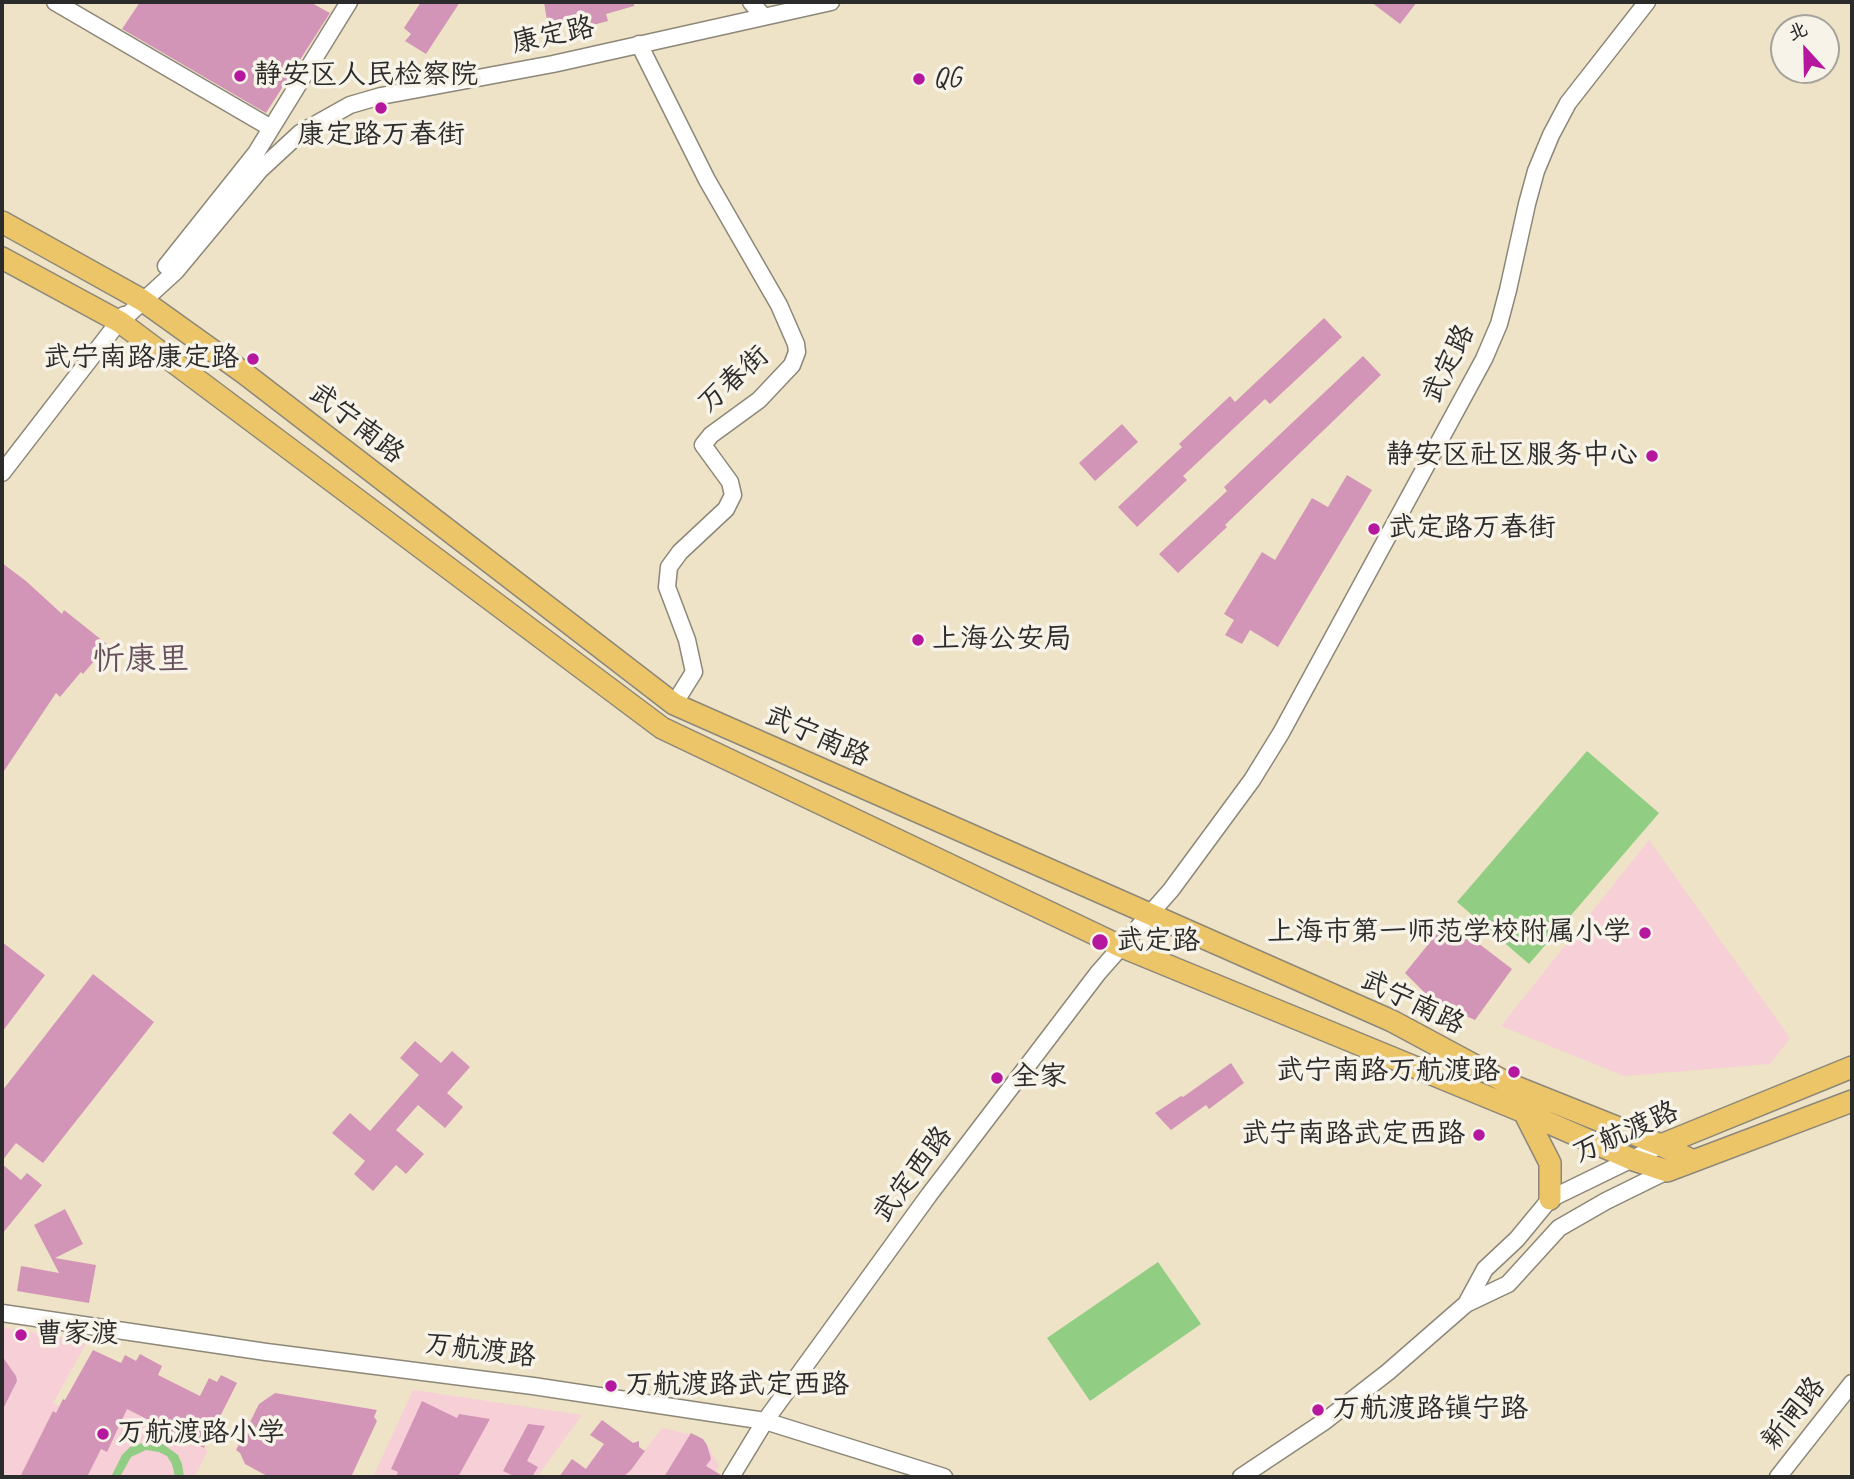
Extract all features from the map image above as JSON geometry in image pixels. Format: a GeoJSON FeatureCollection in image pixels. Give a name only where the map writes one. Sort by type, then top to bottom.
{"type":"FeatureCollection","features":[{"type":"Feature","properties":{"kind":"main road","name":"武宁南路"},"geometry":{"type":"LineString","coordinates":[[2,222],[139,298],[244,373],[674,704],[1392,1021],[1511,1086],[1661,1145],[1693,1161]]}},
{"type":"Feature","properties":{"kind":"main road","name":"武宁南路"},"geometry":{"type":"LineString","coordinates":[[2,258],[120,322],[662,728],[1120,946],[1524,1112],[1631,1159],[1667,1171]]}},
{"type":"Feature","properties":{"kind":"main road","name":"万航渡路"},"geometry":{"type":"LineString","coordinates":[[1661,1145],[1852,1068]]}},
{"type":"Feature","properties":{"kind":"main road","name":"万航渡路"},"geometry":{"type":"LineString","coordinates":[[1667,1171],[1852,1101]]}},
{"type":"Feature","properties":{"kind":"main road"},"geometry":{"type":"LineString","coordinates":[[1524,1112],[1550,1163],[1550,1199]]}},
{"type":"Feature","properties":{"kind":"street"},"geometry":{"type":"LineString","coordinates":[[55,2],[271,128]]}},
{"type":"Feature","properties":{"kind":"street","name":"康定路"},"geometry":{"type":"LineString","coordinates":[[2,473],[256,153],[349,2]]}},
{"type":"Feature","properties":{"kind":"street"},"geometry":{"type":"LineString","coordinates":[[751,2],[763,16]]}},
{"type":"Feature","properties":{"kind":"street","name":"康定路"},"geometry":{"type":"LineString","coordinates":[[139,298],[176,271],[260,170],[300,133],[350,105],[381,96],[553,64],[831,2]]}},
{"type":"Feature","properties":{"kind":"street","name":"武定路"},"geometry":{"type":"LineString","coordinates":[[1151,915],[1214,835],[1252,780],[1281,733],[1390,535],[1484,359],[1499,324],[1530,193],[1550,135],[1568,103],[1647,2]]}},
{"type":"Feature","properties":{"kind":"street","name":"万春街"},"geometry":{"type":"LineString","coordinates":[[639,44],[707,180],[779,305],[797,352],[792,365],[759,400],[711,435],[703,445],[730,482],[733,495],[726,509],[680,552],[669,567],[667,587],[687,640],[694,672],[674,704]]}},
{"type":"Feature","properties":{"kind":"street","name":"武定西路"},"geometry":{"type":"LineString","coordinates":[[731,1477],[765,1421],[929,1195],[1120,946],[1151,915]]}},
{"type":"Feature","properties":{"kind":"street","name":"万航渡路"},"geometry":{"type":"LineString","coordinates":[[1466,1304],[1485,1269],[1517,1240],[1550,1199],[1661,1145]]}},
{"type":"Feature","properties":{"kind":"street","name":"万航渡路"},"geometry":{"type":"LineString","coordinates":[[1241,1477],[1325,1421],[1388,1372],[1466,1304],[1508,1284],[1559,1228],[1667,1171]]}},
{"type":"Feature","properties":{"kind":"street","name":"万航渡路"},"geometry":{"type":"LineString","coordinates":[[2,1313],[266,1352],[533,1386],[765,1421],[944,1477]]}},
{"type":"Feature","properties":{"kind":"street","name":"新闸路"},"geometry":{"type":"LineString","coordinates":[[1778,1477],[1852,1383]]}},
{"type":"Feature","properties":{"kind":"shaded area","name":"上海市第一师范学校附属小学"},"geometry":{"type":"Polygon","coordinates":[[[1649,840],[1790,1038],[1770,1064],[1624,1076],[1501,1026],[1649,840]]]}},
{"type":"Feature","properties":{"kind":"shaded area","name":"万航渡路小学"},"geometry":{"type":"Polygon","coordinates":[[[2,1327],[87,1342],[53,1403],[78,1416],[91,1391],[204,1448],[208,1451],[194,1477],[2,1477],[2,1327]]]}},
{"type":"Feature","properties":{"kind":"shaded area"},"geometry":{"type":"Polygon","coordinates":[[[413,1390],[582,1415],[537,1477],[373,1477],[413,1390]]]}},
{"type":"Feature","properties":{"kind":"shaded area"},"geometry":{"type":"Polygon","coordinates":[[[602,1420],[633,1443],[639,1444],[644,1451],[662,1428],[698,1436],[707,1445],[719,1466],[712,1477],[561,1475],[586,1468],[604,1444],[590,1435],[602,1420]]]}},
{"type":"Feature","properties":{"kind":"green space"},"geometry":{"type":"Polygon","coordinates":[[[1587,751],[1659,813],[1529,964],[1457,902],[1587,751]]]}},
{"type":"Feature","properties":{"kind":"green space"},"geometry":{"type":"Polygon","coordinates":[[[1158,1262],[1201,1324],[1090,1401],[1047,1338],[1158,1262]]]}},
{"type":"Feature","properties":{"kind":"green space"},"geometry":{"type":"Polygon","coordinates":[[[149,1441],[160,1442],[178,1455],[184,1477],[175,1477],[167,1456],[146,1450],[131,1457],[120,1477],[111,1477],[122,1455],[130,1447],[149,1441]]]}},
{"type":"Feature","properties":{"kind":"building","name":"静安区人民检察院"},"geometry":{"type":"Polygon","coordinates":[[[140,2],[310,2],[330,13],[266,113],[122,29],[140,2]]]}},
{"type":"Feature","properties":{"kind":"building"},"geometry":{"type":"Polygon","coordinates":[[[421,2],[460,2],[426,54],[405,41],[411,34],[404,28],[421,2]]]}},
{"type":"Feature","properties":{"kind":"building"},"geometry":{"type":"Polygon","coordinates":[[[544,2],[634,2],[634,6],[606,14],[608,21],[578,29],[577,21],[548,27],[544,2]]]}},
{"type":"Feature","properties":{"kind":"building"},"geometry":{"type":"Polygon","coordinates":[[[1371,2],[1417,2],[1400,24],[1371,2]]]}},
{"type":"Feature","properties":{"kind":"building"},"geometry":{"type":"Polygon","coordinates":[[[1324,318],[1342,337],[1270,404],[1265,399],[1183,476],[1187,480],[1137,527],[1118,507],[1182,447],[1179,444],[1230,396],[1235,402],[1324,318]]]}},
{"type":"Feature","properties":{"kind":"building"},"geometry":{"type":"Polygon","coordinates":[[[1363,356],[1381,375],[1178,573],[1159,554],[1227,491],[1224,487],[1363,356]]]}},
{"type":"Feature","properties":{"kind":"building"},"geometry":{"type":"Polygon","coordinates":[[[1122,424],[1138,442],[1095,481],[1079,463],[1122,424]]]}},
{"type":"Feature","properties":{"kind":"building"},"geometry":{"type":"Polygon","coordinates":[[[1347,475],[1372,490],[1278,647],[1250,630],[1242,644],[1225,635],[1234,620],[1224,614],[1262,552],[1275,560],[1312,498],[1328,507],[1347,475]]]}},
{"type":"Feature","properties":{"kind":"building"},"geometry":{"type":"Polygon","coordinates":[[[2,563],[62,614],[64,610],[108,645],[60,697],[56,693],[2,774],[2,563]]]}},
{"type":"Feature","properties":{"kind":"building"},"geometry":{"type":"Polygon","coordinates":[[[1448,920],[1512,969],[1475,1020],[1434,1002],[1405,973],[1448,920]]]}},
{"type":"Feature","properties":{"kind":"building"},"geometry":{"type":"Polygon","coordinates":[[[2,942],[45,975],[2,1032],[2,942]]]}},
{"type":"Feature","properties":{"kind":"building"},"geometry":{"type":"Polygon","coordinates":[[[93,974],[154,1022],[43,1163],[16,1143],[2,1161],[2,1091],[93,974]]]}},
{"type":"Feature","properties":{"kind":"building"},"geometry":{"type":"Polygon","coordinates":[[[415,1041],[441,1063],[452,1051],[470,1067],[447,1093],[463,1107],[445,1128],[418,1105],[396,1130],[424,1154],[406,1174],[396,1165],[373,1191],[354,1174],[365,1161],[332,1133],[350,1113],[370,1131],[419,1075],[400,1058],[415,1041]]]}},
{"type":"Feature","properties":{"kind":"building"},"geometry":{"type":"Polygon","coordinates":[[[1231,1063],[1244,1083],[1209,1109],[1206,1105],[1171,1130],[1155,1113],[1183,1097],[1231,1063]]]}},
{"type":"Feature","properties":{"kind":"building"},"geometry":{"type":"Polygon","coordinates":[[[2,1164],[21,1180],[27,1173],[42,1185],[2,1234],[2,1164]]]}},
{"type":"Feature","properties":{"kind":"building"},"geometry":{"type":"Polygon","coordinates":[[[65,1209],[83,1244],[55,1258],[96,1265],[89,1303],[17,1291],[21,1266],[59,1273],[34,1225],[65,1209]]]}},
{"type":"Feature","properties":{"kind":"building"},"geometry":{"type":"Polygon","coordinates":[[[93,1350],[121,1363],[125,1355],[136,1361],[140,1354],[162,1366],[158,1375],[200,1396],[209,1378],[217,1382],[221,1375],[237,1383],[204,1448],[127,1409],[107,1452],[101,1449],[87,1477],[20,1477],[53,1411],[56,1413],[63,1399],[65,1400],[93,1350]]]}},
{"type":"Feature","properties":{"kind":"building"},"geometry":{"type":"Polygon","coordinates":[[[2,1356],[17,1381],[2,1411],[2,1356]]]}},
{"type":"Feature","properties":{"kind":"building"},"geometry":{"type":"Polygon","coordinates":[[[275,1393],[377,1410],[374,1417],[377,1421],[351,1477],[269,1477],[245,1464],[236,1450],[259,1404],[275,1393]]]}},
{"type":"Feature","properties":{"kind":"building"},"geometry":{"type":"Polygon","coordinates":[[[422,1401],[457,1418],[459,1414],[490,1419],[458,1477],[396,1477],[398,1472],[391,1469],[422,1401]]]}},
{"type":"Feature","properties":{"kind":"building"},"geometry":{"type":"Polygon","coordinates":[[[602,1420],[633,1443],[639,1441],[639,1447],[645,1451],[631,1470],[623,1477],[559,1477],[572,1459],[586,1469],[604,1444],[590,1435],[602,1420]]]}},
{"type":"Feature","properties":{"kind":"building"},"geometry":{"type":"Polygon","coordinates":[[[528,1424],[545,1426],[527,1461],[538,1467],[532,1477],[516,1477],[503,1471],[528,1424]]]}},
{"type":"Feature","properties":{"kind":"building"},"geometry":{"type":"Polygon","coordinates":[[[691,1433],[703,1439],[711,1459],[706,1466],[721,1477],[664,1477],[691,1433]]]}},
{"type":"Feature","properties":{"kind":"place","name":"静安区人民检察院"},"geometry":{"type":"Point","coordinates":[240,76]}},
{"type":"Feature","properties":{"kind":"place","name":"QG"},"geometry":{"type":"Point","coordinates":[919,79]}},
{"type":"Feature","properties":{"kind":"place","name":"康定路万春街"},"geometry":{"type":"Point","coordinates":[381,108]}},
{"type":"Feature","properties":{"kind":"place","name":"武宁南路康定路"},"geometry":{"type":"Point","coordinates":[253,359]}},
{"type":"Feature","properties":{"kind":"place","name":"静安区社区服务中心"},"geometry":{"type":"Point","coordinates":[1652,456]}},
{"type":"Feature","properties":{"kind":"place","name":"武定路万春街"},"geometry":{"type":"Point","coordinates":[1374,529]}},
{"type":"Feature","properties":{"kind":"place","name":"上海公安局"},"geometry":{"type":"Point","coordinates":[918,640]}},
{"type":"Feature","properties":{"kind":"place","name":"上海市第一师范学校附属小学"},"geometry":{"type":"Point","coordinates":[1645,933]}},
{"type":"Feature","properties":{"kind":"place","name":"武定路"},"geometry":{"type":"Point","coordinates":[1100,942]}},
{"type":"Feature","properties":{"kind":"place","name":"武宁南路万航渡路"},"geometry":{"type":"Point","coordinates":[1514,1072]}},
{"type":"Feature","properties":{"kind":"place","name":"全家"},"geometry":{"type":"Point","coordinates":[997,1078]}},
{"type":"Feature","properties":{"kind":"place","name":"武宁南路武定西路"},"geometry":{"type":"Point","coordinates":[1479,1135]}},
{"type":"Feature","properties":{"kind":"place","name":"曹家渡"},"geometry":{"type":"Point","coordinates":[21,1335]}},
{"type":"Feature","properties":{"kind":"place","name":"万航渡路武定西路"},"geometry":{"type":"Point","coordinates":[611,1386]}},
{"type":"Feature","properties":{"kind":"place","name":"万航渡路镇宁路"},"geometry":{"type":"Point","coordinates":[1318,1410]}},
{"type":"Feature","properties":{"kind":"place","name":"万航渡路小学"},"geometry":{"type":"Point","coordinates":[103,1434]}},
{"type":"Feature","properties":{"kind":"district","name":"忻康里"},"geometry":{"type":"Point","coordinates":[141,661]}}]}
